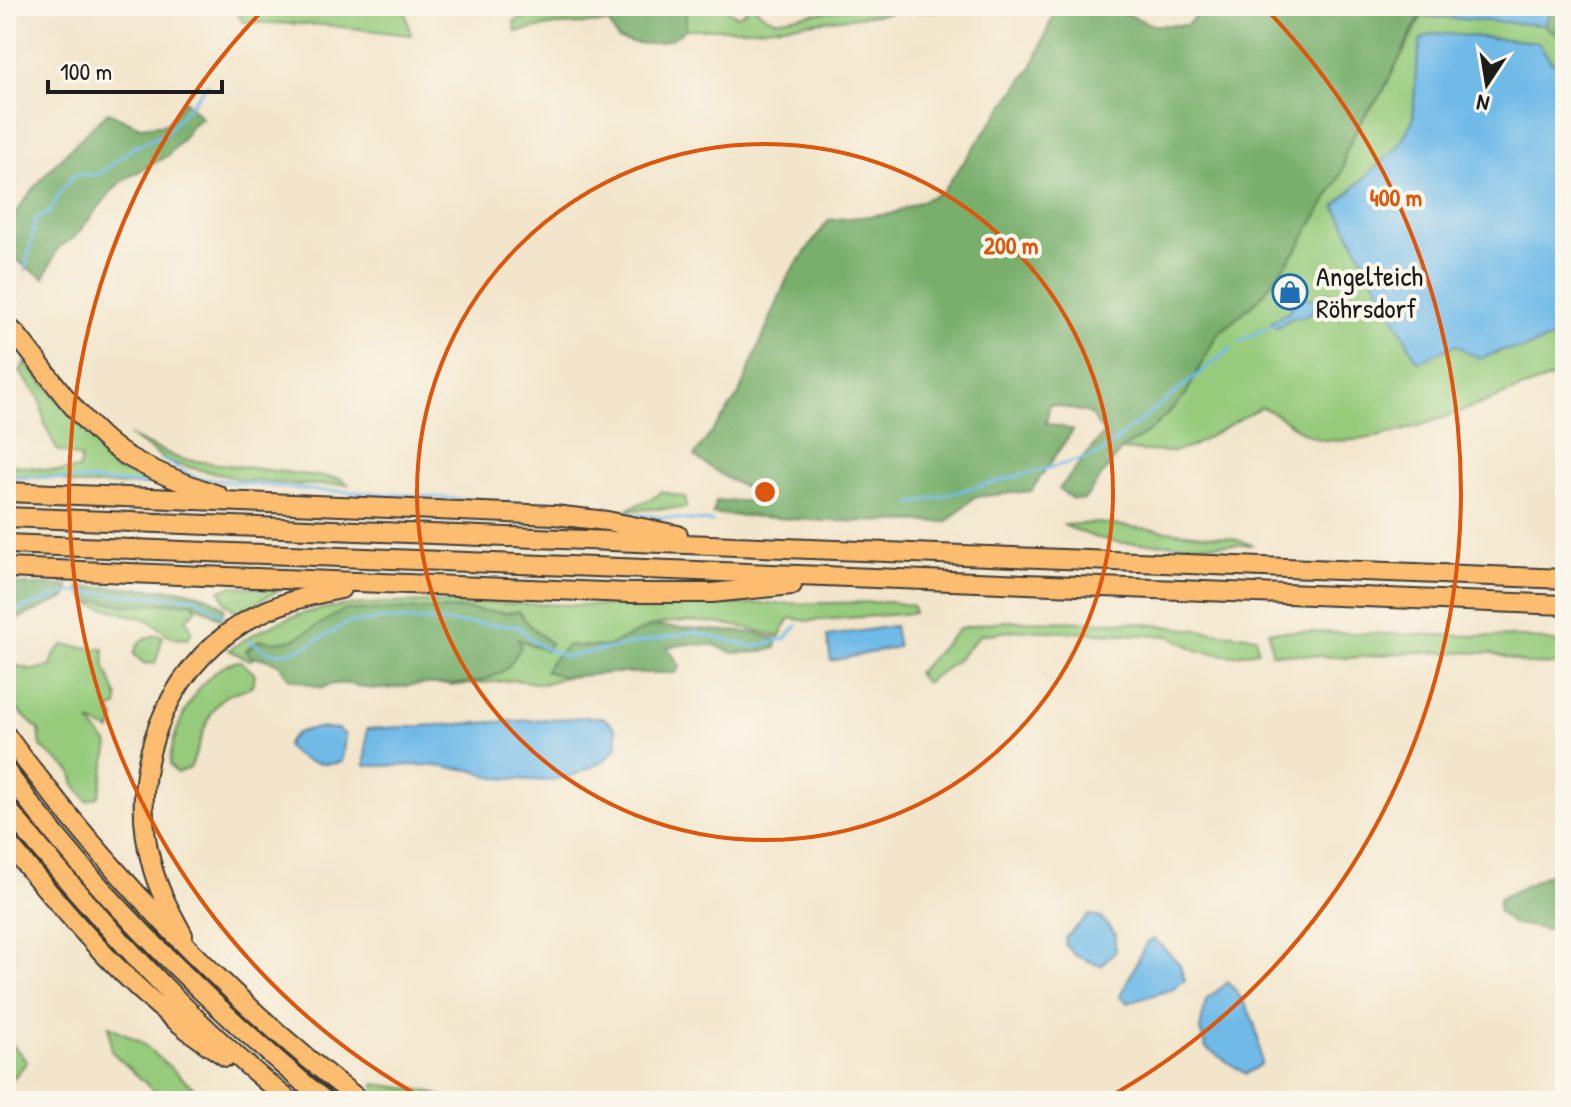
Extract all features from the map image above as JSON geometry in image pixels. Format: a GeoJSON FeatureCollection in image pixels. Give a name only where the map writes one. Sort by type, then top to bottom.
{"type":"FeatureCollection","features":[{"type":"Feature","properties":{"kind":"highway"},"geometry":{"type":"LineString","coordinates":[[6,325],[91,425],[120,451],[149,468],[235,501]]}},
{"type":"Feature","properties":{"kind":"highway"},"geometry":{"type":"LineString","coordinates":[[6,492],[554,515],[607,521],[740,547]]}},
{"type":"Feature","properties":{"kind":"highway"},"geometry":{"type":"LineString","coordinates":[[6,517],[1565,579]]}},
{"type":"Feature","properties":{"kind":"highway"},"geometry":{"type":"LineString","coordinates":[[6,544],[1565,605]]}},
{"type":"Feature","properties":{"kind":"highway"},"geometry":{"type":"LineString","coordinates":[[6,568],[712,593],[855,578]]}},
{"type":"Feature","properties":{"kind":"highway"},"geometry":{"type":"LineString","coordinates":[[193,955],[160,892],[145,830],[146,763],[155,730],[171,697],[196,663],[220,638],[275,606],[366,583]]}},
{"type":"Feature","properties":{"kind":"highway"},"geometry":{"type":"LineString","coordinates":[[6,735],[98,851],[193,955],[294,1047],[361,1101]]}},
{"type":"Feature","properties":{"kind":"highway"},"geometry":{"type":"LineString","coordinates":[[6,771],[82,868],[146,937],[210,1000],[325,1101]]}},
{"type":"Feature","properties":{"kind":"highway"},"geometry":{"type":"LineString","coordinates":[[6,807],[132,953],[204,1026],[290,1101]]}},
{"type":"Feature","properties":{"kind":"highway"},"geometry":{"type":"LineString","coordinates":[[6,841],[119,971],[198,1039],[272,1087]]}},
{"type":"Feature","properties":{"kind":"highway"},"geometry":{"type":"LineString","coordinates":[[6,858],[50,894]]}},
{"type":"Feature","properties":{"kind":"green space"},"geometry":{"type":"Polygon","coordinates":[[[233,6],[404,6],[411,35],[324,25],[243,22],[233,6]]]}},
{"type":"Feature","properties":{"kind":"green space"},"geometry":{"type":"Polygon","coordinates":[[[556,6],[606,6],[602,12],[609,23],[555,25],[516,32],[514,21],[556,6]]]}},
{"type":"Feature","properties":{"kind":"green space"},"geometry":{"type":"Polygon","coordinates":[[[606,6],[686,6],[686,29],[662,42],[637,43],[618,39],[602,12],[606,6]]]}},
{"type":"Feature","properties":{"kind":"green space"},"geometry":{"type":"Polygon","coordinates":[[[686,6],[721,6],[737,16],[746,11],[747,6],[753,6],[776,20],[859,6],[1045,6],[899,12],[757,29],[686,29],[686,6]]]}},
{"type":"Feature","properties":{"kind":"green space"},"geometry":{"type":"Polygon","coordinates":[[[1057,6],[1107,6],[1153,25],[1187,25],[1204,6],[1425,6],[1383,91],[1359,124],[1345,154],[1344,167],[1337,182],[1296,251],[1260,298],[1216,336],[1185,396],[1150,431],[1121,450],[1084,500],[1072,499],[1059,489],[1104,433],[1089,413],[1050,404],[1046,423],[1073,430],[1031,491],[974,497],[947,522],[825,521],[713,514],[716,501],[750,501],[758,494],[726,478],[694,456],[738,396],[789,274],[829,220],[891,214],[942,192],[1033,65],[1057,6]]]}},
{"type":"Feature","properties":{"kind":"green space"},"geometry":{"type":"Polygon","coordinates":[[[1553,6],[1565,6],[1565,40],[1544,25],[1553,6]]]}},
{"type":"Feature","properties":{"kind":"green space"},"geometry":{"type":"Polygon","coordinates":[[[1422,16],[1544,25],[1565,40],[1565,373],[1435,421],[1367,438],[1345,441],[1316,438],[1261,407],[1189,448],[1172,452],[1121,450],[1150,431],[1185,396],[1216,336],[1273,280],[1296,251],[1337,182],[1344,167],[1345,154],[1359,124],[1383,91],[1422,16]]]}},
{"type":"Feature","properties":{"kind":"green space"},"geometry":{"type":"Polygon","coordinates":[[[185,100],[202,118],[191,126],[167,156],[125,179],[111,192],[75,237],[58,248],[44,278],[9,252],[6,247],[8,231],[29,194],[108,112],[140,127],[166,124],[185,100]]]}},
{"type":"Feature","properties":{"kind":"green space"},"geometry":{"type":"Polygon","coordinates":[[[25,362],[86,432],[117,461],[114,470],[142,477],[145,485],[77,485],[57,478],[6,477],[6,464],[59,471],[79,469],[81,458],[57,450],[45,425],[40,399],[20,372],[25,362]]]}},
{"type":"Feature","properties":{"kind":"green space"},"geometry":{"type":"Polygon","coordinates":[[[129,436],[180,459],[341,479],[348,484],[302,485],[244,480],[171,463],[129,436]]]}},
{"type":"Feature","properties":{"kind":"green space"},"geometry":{"type":"Polygon","coordinates":[[[661,491],[686,498],[686,508],[625,510],[657,496],[661,491]]]}},
{"type":"Feature","properties":{"kind":"green space"},"geometry":{"type":"Polygon","coordinates":[[[1096,523],[1231,538],[1253,545],[1121,543],[1063,525],[1096,523]]]}},
{"type":"Feature","properties":{"kind":"green space"},"geometry":{"type":"Polygon","coordinates":[[[6,584],[69,586],[67,597],[17,619],[6,617],[6,584]]]}},
{"type":"Feature","properties":{"kind":"green space"},"geometry":{"type":"Polygon","coordinates":[[[231,586],[281,589],[237,613],[225,602],[220,590],[231,586]]]}},
{"type":"Feature","properties":{"kind":"green space"},"geometry":{"type":"Polygon","coordinates":[[[79,588],[183,590],[209,597],[225,608],[221,619],[192,602],[124,605],[99,601],[89,604],[79,588]]]}},
{"type":"Feature","properties":{"kind":"green space"},"geometry":{"type":"Polygon","coordinates":[[[99,601],[124,605],[192,602],[197,609],[186,619],[192,631],[188,639],[173,638],[148,620],[89,604],[99,601]]]}},
{"type":"Feature","properties":{"kind":"green space"},"geometry":{"type":"Polygon","coordinates":[[[436,602],[620,606],[893,602],[913,606],[914,613],[808,621],[790,618],[779,637],[715,623],[664,623],[611,646],[568,645],[545,671],[565,677],[543,684],[515,680],[449,686],[490,678],[517,638],[550,643],[529,625],[519,611],[345,610],[294,639],[277,642],[259,640],[246,650],[253,658],[250,660],[229,650],[254,634],[303,613],[353,605],[436,602]]]}},
{"type":"Feature","properties":{"kind":"green space"},"geometry":{"type":"Polygon","coordinates":[[[464,609],[507,613],[519,611],[529,625],[550,643],[546,651],[518,639],[521,647],[507,668],[479,681],[377,689],[343,684],[322,688],[288,678],[281,665],[263,658],[253,658],[246,651],[260,640],[277,642],[294,639],[344,610],[464,609]]]}},
{"type":"Feature","properties":{"kind":"green space"},"geometry":{"type":"Polygon","coordinates":[[[1000,621],[1130,622],[1256,637],[1258,651],[1232,656],[1199,651],[1169,636],[1018,630],[980,635],[956,661],[925,683],[917,673],[960,628],[1000,621]]]}},
{"type":"Feature","properties":{"kind":"green space"},"geometry":{"type":"Polygon","coordinates":[[[652,626],[758,633],[778,640],[776,648],[761,652],[733,653],[714,645],[667,647],[680,666],[676,673],[565,677],[545,671],[568,645],[606,647],[652,626]]]}},
{"type":"Feature","properties":{"kind":"green space"},"geometry":{"type":"Polygon","coordinates":[[[1269,631],[1525,637],[1565,644],[1565,665],[1527,664],[1492,653],[1412,652],[1350,658],[1272,653],[1269,631]]]}},
{"type":"Feature","properties":{"kind":"green space"},"geometry":{"type":"Polygon","coordinates":[[[154,635],[163,636],[155,664],[143,663],[134,654],[139,642],[154,635]]]}},
{"type":"Feature","properties":{"kind":"green space"},"geometry":{"type":"Polygon","coordinates":[[[63,645],[104,649],[105,667],[118,698],[117,707],[110,709],[115,718],[111,731],[89,722],[109,745],[99,796],[87,801],[75,784],[71,771],[41,747],[39,730],[16,708],[7,686],[6,663],[33,670],[51,666],[55,653],[63,645]]]}},
{"type":"Feature","properties":{"kind":"green space"},"geometry":{"type":"Polygon","coordinates":[[[240,661],[255,674],[252,686],[226,696],[217,705],[207,722],[190,768],[177,773],[170,765],[171,751],[191,701],[213,674],[226,665],[240,661]]]}},
{"type":"Feature","properties":{"kind":"green space"},"geometry":{"type":"Polygon","coordinates":[[[1565,861],[1565,922],[1552,931],[1511,923],[1498,911],[1499,899],[1547,875],[1565,861]]]}},
{"type":"Feature","properties":{"kind":"green space"},"geometry":{"type":"Polygon","coordinates":[[[109,1026],[140,1041],[209,1101],[166,1101],[159,1096],[111,1051],[109,1026]]]}},
{"type":"Feature","properties":{"kind":"green space"},"geometry":{"type":"Polygon","coordinates":[[[6,1037],[27,1062],[6,1087],[6,1037]]]}},
{"type":"Feature","properties":{"kind":"green space"},"geometry":{"type":"Polygon","coordinates":[[[375,1084],[427,1091],[456,1101],[381,1101],[374,1096],[375,1084]]]}},
{"type":"Feature","properties":{"kind":"water"},"geometry":{"type":"Polygon","coordinates":[[[1425,6],[1553,6],[1544,25],[1422,16],[1425,6]]]}},
{"type":"Feature","properties":{"kind":"water"},"geometry":{"type":"Polygon","coordinates":[[[1435,33],[1538,42],[1551,61],[1565,68],[1565,333],[1524,349],[1503,350],[1480,359],[1455,345],[1418,362],[1335,206],[1400,144],[1413,119],[1421,39],[1435,33]]]}},
{"type":"Feature","properties":{"kind":"water"},"geometry":{"type":"Polygon","coordinates":[[[1327,292],[1330,296],[1316,304],[1309,315],[1292,318],[1275,328],[1271,322],[1288,312],[1300,298],[1314,299],[1327,292]]]}},
{"type":"Feature","properties":{"kind":"water"},"geometry":{"type":"Polygon","coordinates":[[[894,626],[898,647],[831,661],[827,636],[894,626]]]}},
{"type":"Feature","properties":{"kind":"water"},"geometry":{"type":"Polygon","coordinates":[[[603,717],[616,729],[617,747],[604,761],[574,775],[548,781],[495,778],[472,770],[426,765],[365,766],[367,729],[603,717]]]}},
{"type":"Feature","properties":{"kind":"water"},"geometry":{"type":"Polygon","coordinates":[[[322,728],[338,729],[345,735],[342,762],[326,764],[303,760],[286,745],[297,733],[322,728]]]}},
{"type":"Feature","properties":{"kind":"water"},"geometry":{"type":"Polygon","coordinates":[[[1089,915],[1101,918],[1115,934],[1115,951],[1101,966],[1076,956],[1065,945],[1066,937],[1089,915]]]}},
{"type":"Feature","properties":{"kind":"water"},"geometry":{"type":"Polygon","coordinates":[[[1154,939],[1179,963],[1185,980],[1173,989],[1128,1003],[1120,997],[1146,943],[1154,939]]]}},
{"type":"Feature","properties":{"kind":"water"},"geometry":{"type":"Polygon","coordinates":[[[1228,982],[1248,1010],[1258,1040],[1261,1064],[1246,1074],[1206,1048],[1200,1030],[1206,1000],[1228,982]]]}},
{"type":"Feature","properties":{"kind":"waterway"},"geometry":{"type":"LineString","coordinates":[[25,271],[36,218],[49,213],[75,174],[98,175],[134,147],[165,134],[208,84]]}},
{"type":"Feature","properties":{"kind":"waterway"},"geometry":{"type":"LineString","coordinates":[[13,301],[17,297]]}},
{"type":"Feature","properties":{"kind":"waterway"},"geometry":{"type":"LineString","coordinates":[[1240,342],[1274,324]]}},
{"type":"Feature","properties":{"kind":"waterway"},"geometry":{"type":"LineString","coordinates":[[911,504],[1098,455],[1231,348]]}},
{"type":"Feature","properties":{"kind":"waterway"},"geometry":{"type":"LineString","coordinates":[[162,459],[195,478],[310,490],[533,505]]}},
{"type":"Feature","properties":{"kind":"waterway"},"geometry":{"type":"LineString","coordinates":[[6,475],[148,484]]}},
{"type":"Feature","properties":{"kind":"waterway"},"geometry":{"type":"LineString","coordinates":[[600,511],[712,522]]}},
{"type":"Feature","properties":{"kind":"waterway"},"geometry":{"type":"LineString","coordinates":[[6,614],[69,592],[195,598],[223,615]]}},
{"type":"Feature","properties":{"kind":"waterway"},"geometry":{"type":"LineString","coordinates":[[248,640],[271,653],[286,653],[307,646],[348,623],[384,619],[517,626],[541,647],[566,657],[694,632],[754,647],[786,638],[797,626]]}},
{"type":"Feature","properties":{"kind":"place","name":"Angelteich Röhrsdorf"},"geometry":{"type":"Point","coordinates":[1290,292]}}]}
